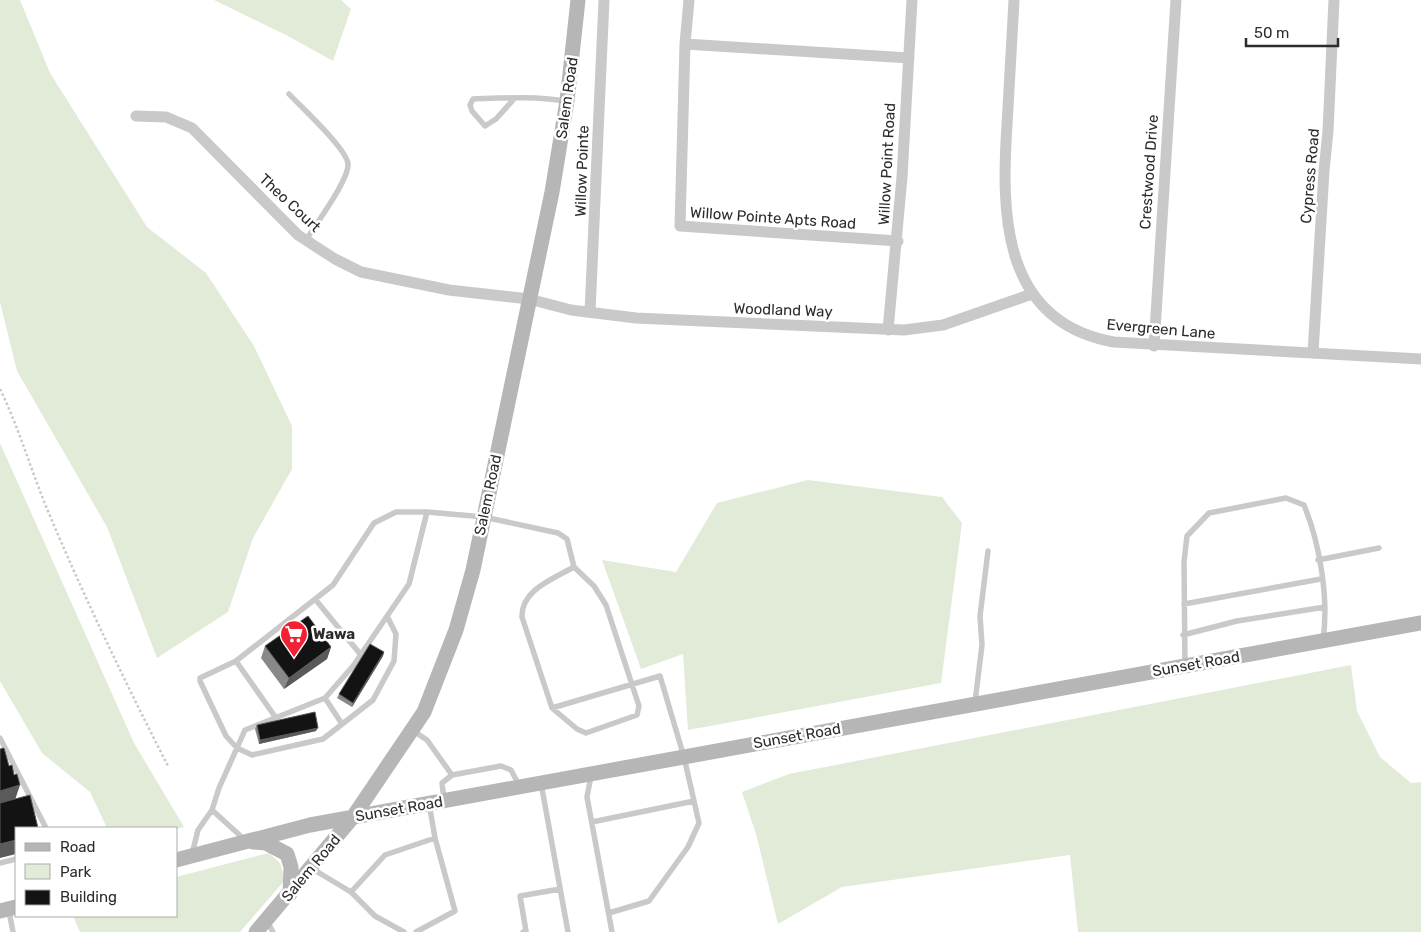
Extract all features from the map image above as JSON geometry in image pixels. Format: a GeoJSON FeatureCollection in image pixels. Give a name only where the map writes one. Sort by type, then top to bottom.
{"type":"FeatureCollection","features":[{"type":"Feature","properties":{"kind":"street","name":"Salem Road"},"geometry":{"type":"LineString","coordinates":[[256,932],[270,926],[290,894],[353,817],[412,730],[431,698],[456,630],[468,591],[552,192],[567,101],[578,0]]}},
{"type":"Feature","properties":{"kind":"street","name":"Willow Pointe"},"geometry":{"type":"LineString","coordinates":[[590,312],[604,0]]}},
{"type":"Feature","properties":{"kind":"street"},"geometry":{"type":"LineString","coordinates":[[689,0],[685,44],[908,58]]}},
{"type":"Feature","properties":{"kind":"street","name":"Willow Point Road"},"geometry":{"type":"LineString","coordinates":[[888,330],[898,241],[912,0]]}},
{"type":"Feature","properties":{"kind":"street","name":"Evergreen Lane"},"geometry":{"type":"LineString","coordinates":[[1014,0],[1005,156],[1005,214],[1013,250],[1032,294],[1050,312],[1080,331],[1102,340],[1154,346],[1421,359]]}},
{"type":"Feature","properties":{"kind":"street","name":"Crestwood Drive"},"geometry":{"type":"LineString","coordinates":[[1154,346],[1176,0]]}},
{"type":"Feature","properties":{"kind":"street","name":"Cypress Road"},"geometry":{"type":"LineString","coordinates":[[1313,353],[1328,131],[1334,0]]}},
{"type":"Feature","properties":{"kind":"street","name":"Willow Pointe Apts Road"},"geometry":{"type":"LineString","coordinates":[[685,44],[680,226],[898,241]]}},
{"type":"Feature","properties":{"kind":"street","name":"Theo Court"},"geometry":{"type":"LineString","coordinates":[[136,116],[166,117],[192,128],[276,214],[306,240],[348,266],[380,277],[449,290],[529,299]]}},
{"type":"Feature","properties":{"kind":"street","name":"Woodland Way"},"geometry":{"type":"LineString","coordinates":[[529,299],[571,310],[636,318],[917,330],[943,325],[1032,294]]}},
{"type":"Feature","properties":{"kind":"street","name":"Sunset Road"},"geometry":{"type":"LineString","coordinates":[[178,859],[310,825],[1421,623]]}},
{"type":"Feature","properties":{"kind":"street"},"geometry":{"type":"LineString","coordinates":[[246,842],[266,843],[286,854],[291,867],[290,894]]}},
{"type":"Feature","properties":{"kind":"lane"},"geometry":{"type":"LineString","coordinates":[[289,94],[341,149],[348,162],[347,170],[336,194],[306,240]]}},
{"type":"Feature","properties":{"kind":"lane"},"geometry":{"type":"LineString","coordinates":[[514,99],[496,119],[485,126],[479,121],[470,105],[470,101],[473,100],[548,98],[567,101]]}},
{"type":"Feature","properties":{"kind":"lane"},"geometry":{"type":"LineString","coordinates":[[1185,666],[1184,604],[1187,536],[1209,513],[1286,498],[1304,505],[1312,525],[1326,607],[1323,641]]}},
{"type":"Feature","properties":{"kind":"lane"},"geometry":{"type":"LineString","coordinates":[[388,618],[396,634],[394,661],[373,700],[323,739],[252,755],[237,748],[226,736],[200,678],[236,661],[333,585],[374,523],[396,512],[427,512],[484,517],[563,535],[569,546],[574,567],[594,586],[606,605],[633,684],[639,706],[637,715],[586,732],[577,729],[552,708],[522,617],[522,606],[525,598],[535,590],[574,567]]}},
{"type":"Feature","properties":{"kind":"lane"},"geometry":{"type":"LineString","coordinates":[[191,856],[198,830],[212,810],[219,788],[245,730],[325,698],[361,655],[388,618],[409,584],[427,512]]}},
{"type":"Feature","properties":{"kind":"lane"},"geometry":{"type":"LineString","coordinates":[[1318,560],[1379,548]]}},
{"type":"Feature","properties":{"kind":"lane"},"geometry":{"type":"LineString","coordinates":[[975,704],[982,645],[980,616],[988,551]]}},
{"type":"Feature","properties":{"kind":"lane"},"geometry":{"type":"LineString","coordinates":[[1184,604],[1321,579]]}},
{"type":"Feature","properties":{"kind":"lane"},"geometry":{"type":"LineString","coordinates":[[315,599],[361,655]]}},
{"type":"Feature","properties":{"kind":"lane"},"geometry":{"type":"LineString","coordinates":[[1184,635],[1237,621],[1326,607]]}},
{"type":"Feature","properties":{"kind":"lane"},"geometry":{"type":"LineString","coordinates":[[236,661],[276,718]]}},
{"type":"Feature","properties":{"kind":"lane"},"geometry":{"type":"LineString","coordinates":[[552,708],[660,676],[684,757],[699,823],[688,847],[649,901],[609,912]]}},
{"type":"Feature","properties":{"kind":"lane"},"geometry":{"type":"LineString","coordinates":[[325,698],[342,724]]}},
{"type":"Feature","properties":{"kind":"lane"},"geometry":{"type":"LineString","coordinates":[[412,730],[427,740],[452,775]]}},
{"type":"Feature","properties":{"kind":"lane"},"geometry":{"type":"LineString","coordinates":[[0,738],[3,751],[45,827]]}},
{"type":"Feature","properties":{"kind":"lane"},"geometry":{"type":"LineString","coordinates":[[444,800],[442,783],[452,775],[502,766],[511,770],[520,787]]}},
{"type":"Feature","properties":{"kind":"lane"},"geometry":{"type":"LineString","coordinates":[[591,774],[587,797],[612,932]]}},
{"type":"Feature","properties":{"kind":"lane"},"geometry":{"type":"LineString","coordinates":[[541,783],[568,932]]}},
{"type":"Feature","properties":{"kind":"lane"},"geometry":{"type":"LineString","coordinates":[[24,803],[32,801]]}},
{"type":"Feature","properties":{"kind":"lane"},"geometry":{"type":"LineString","coordinates":[[592,822],[694,801]]}},
{"type":"Feature","properties":{"kind":"lane"},"geometry":{"type":"LineString","coordinates":[[416,932],[455,911],[435,838],[429,803]]}},
{"type":"Feature","properties":{"kind":"lane"},"geometry":{"type":"LineString","coordinates":[[212,810],[246,842]]}},
{"type":"Feature","properties":{"kind":"lane"},"geometry":{"type":"LineString","coordinates":[[351,892],[385,855],[435,838]]}},
{"type":"Feature","properties":{"kind":"lane"},"geometry":{"type":"LineString","coordinates":[[0,863],[15,859]]}},
{"type":"Feature","properties":{"kind":"lane"},"geometry":{"type":"LineString","coordinates":[[311,868],[351,892],[374,916],[404,932]]}},
{"type":"Feature","properties":{"kind":"lane"},"geometry":{"type":"LineString","coordinates":[[523,932],[526,931],[520,896],[560,889]]}},
{"type":"Feature","properties":{"kind":"lane"},"geometry":{"type":"LineString","coordinates":[[8,909],[13,932]]}},
{"type":"Feature","properties":{"kind":"path"},"geometry":{"type":"LineString","coordinates":[[0,389],[18,427],[49,514],[82,590],[168,766]]}},
{"type":"Feature","properties":{"kind":"green space"},"geometry":{"type":"Polygon","coordinates":[[[0,0],[20,0],[50,73],[147,227],[206,273],[254,346],[292,426],[292,469],[253,538],[228,612],[157,658],[107,527],[17,371],[0,302],[0,0]]]}},
{"type":"Feature","properties":{"kind":"green space"},"geometry":{"type":"Polygon","coordinates":[[[214,0],[341,0],[351,9],[333,61],[288,36],[214,0]]]}},
{"type":"Feature","properties":{"kind":"green space"},"geometry":{"type":"Polygon","coordinates":[[[0,443],[134,743],[184,827],[107,827],[90,792],[42,753],[0,681],[0,443]]]}},
{"type":"Feature","properties":{"kind":"green space"},"geometry":{"type":"Polygon","coordinates":[[[808,480],[942,497],[962,523],[941,683],[688,730],[683,654],[641,669],[602,560],[676,572],[717,503],[808,480]]]}},
{"type":"Feature","properties":{"kind":"green space"},"geometry":{"type":"Polygon","coordinates":[[[1351,665],[1357,711],[1380,757],[1411,783],[1421,782],[1421,932],[1078,932],[1070,855],[842,887],[778,924],[756,834],[742,792],[789,774],[1351,665]]]}},
{"type":"Feature","properties":{"kind":"green space"},"geometry":{"type":"Polygon","coordinates":[[[269,853],[280,863],[285,880],[240,932],[80,932],[73,917],[178,917],[178,876],[269,853]]]}},
{"type":"Feature","properties":{"kind":"building","name":"Wawa"},"geometry":{"type":"Polygon","coordinates":[[[308,616],[331,647],[289,678],[265,646],[308,616]]]}},
{"type":"Feature","properties":{"kind":"building","name":"Wawa"},"geometry":{"type":"Polygon","coordinates":[[[370,644],[384,652],[353,703],[339,694],[370,644]]]}},
{"type":"Feature","properties":{"kind":"building"},"geometry":{"type":"Polygon","coordinates":[[[315,712],[318,728],[260,740],[257,725],[315,712]]]}},
{"type":"Feature","properties":{"kind":"building"},"geometry":{"type":"Polygon","coordinates":[[[4,748],[9,766],[12,765],[14,775],[17,774],[20,785],[0,791],[0,749],[4,748]]]}},
{"type":"Feature","properties":{"kind":"building"},"geometry":{"type":"Polygon","coordinates":[[[30,795],[38,827],[15,827],[15,840],[0,844],[0,803],[30,795]]]}},
{"type":"Feature","properties":{"kind":"place","name":"Wawa"},"geometry":{"type":"Point","coordinates":[294,658]}}]}
